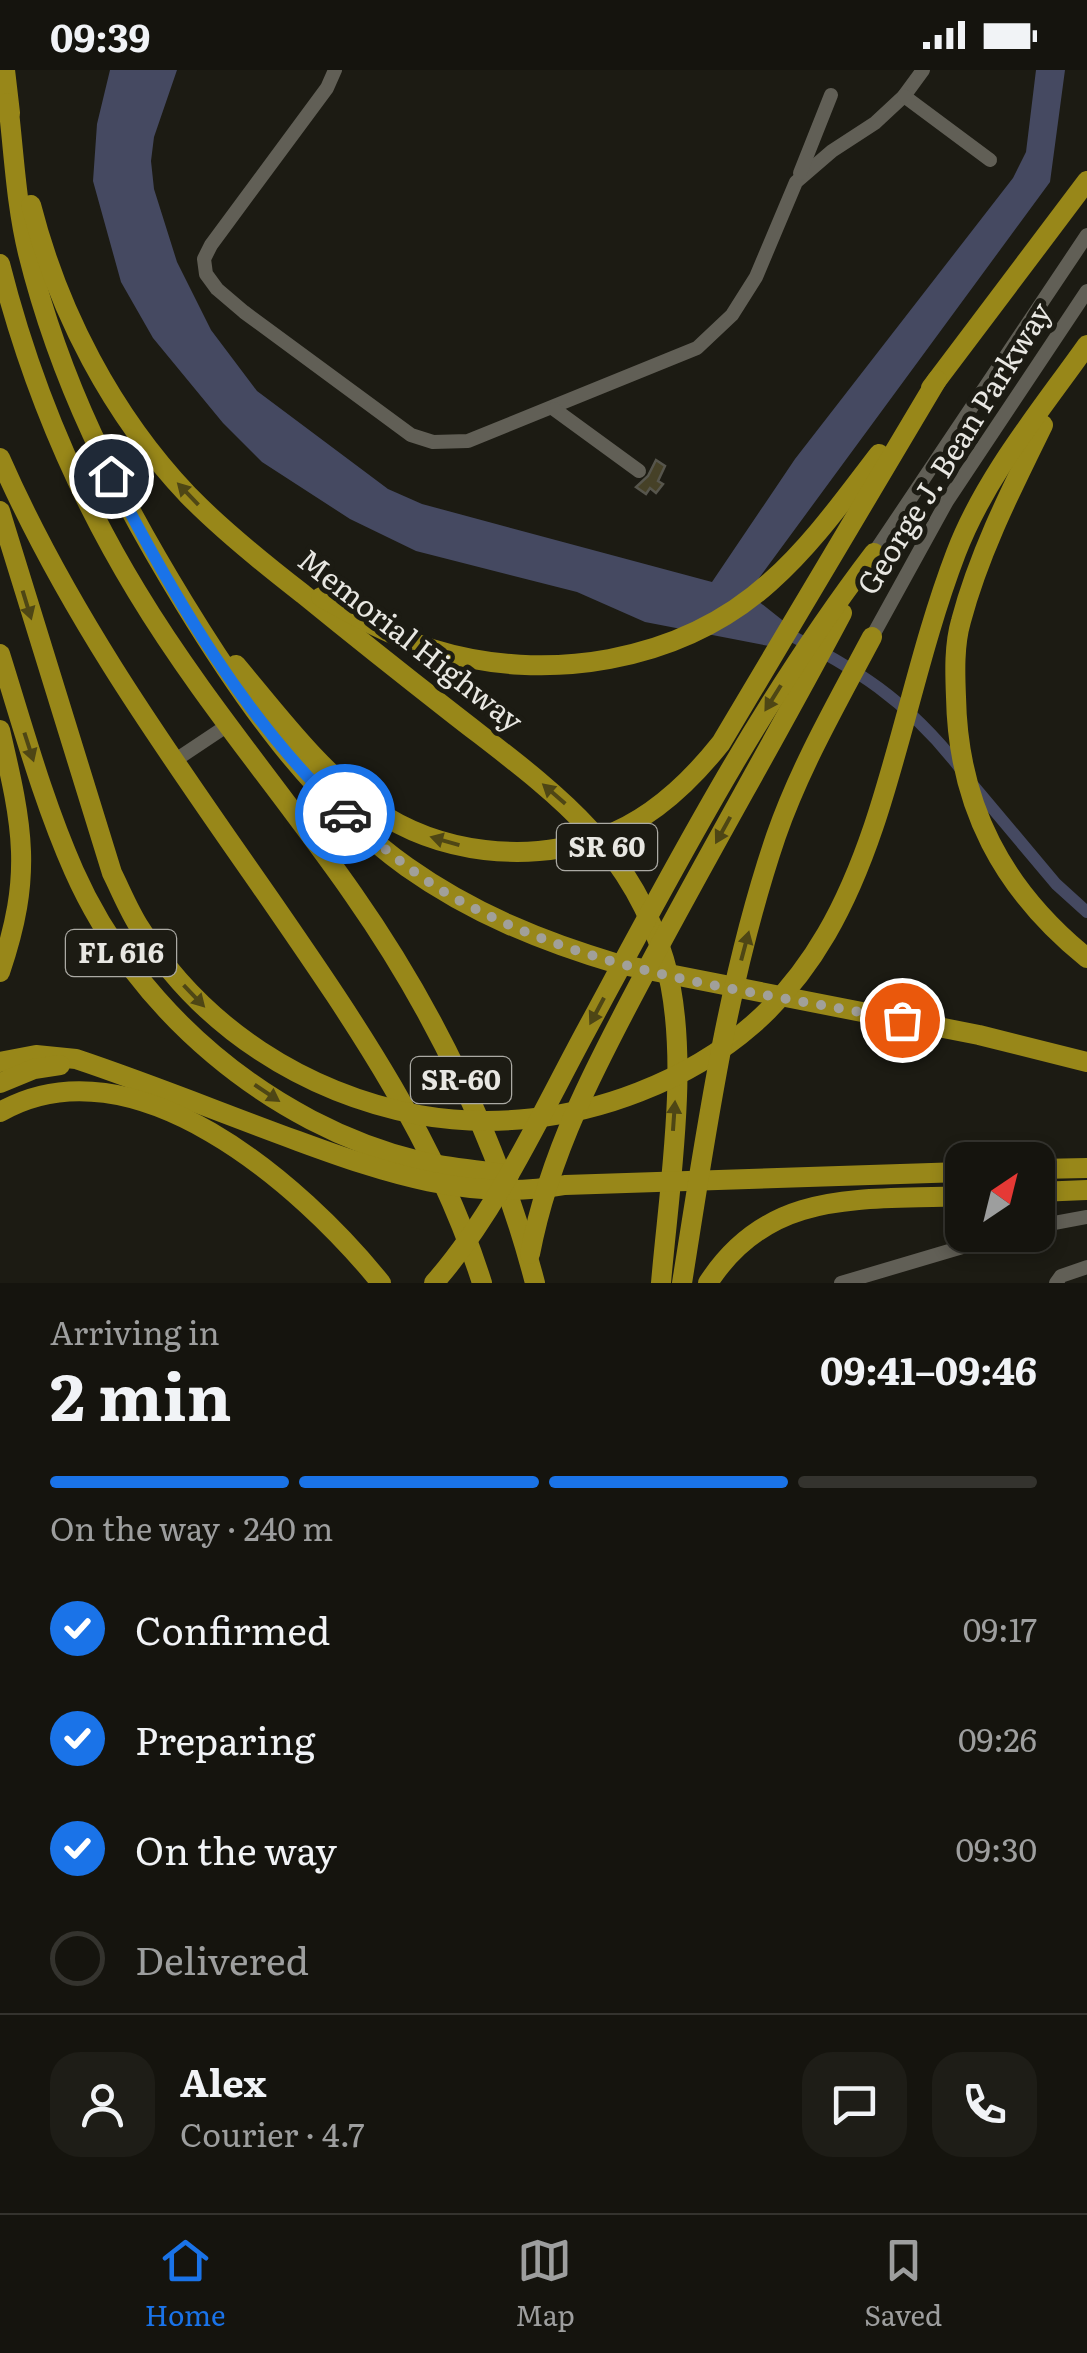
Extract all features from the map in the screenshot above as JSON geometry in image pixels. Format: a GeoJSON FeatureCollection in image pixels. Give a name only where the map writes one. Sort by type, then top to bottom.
{"type":"FeatureCollection","features":[{"type":"Feature","properties":{"kind":"highway","name":"Memorial Highway"},"geometry":{"type":"LineString","coordinates":[[5,70],[8,103],[36,221],[74,326],[106,385],[170,474],[260,560],[572,810],[606,845],[646,910],[664,960],[677,1039],[661,1283]]}},
{"type":"Feature","properties":{"kind":"highway"},"geometry":{"type":"LineString","coordinates":[[8,103],[27,248],[68,383],[118,490],[237,687],[283,748],[331,801],[381,846],[464,904],[562,948],[618,964],[979,1035],[1087,1062]]}},
{"type":"Feature","properties":{"kind":"highway"},"geometry":{"type":"LineString","coordinates":[[260,560],[398,636],[481,661],[517,666],[594,662],[635,654],[690,633],[768,585],[808,544],[1087,181]]}},
{"type":"Feature","properties":{"kind":"highway","name":"SR-60"},"geometry":{"type":"LineString","coordinates":[[0,264],[22,342],[81,488],[137,592],[352,893],[435,1028],[504,1179],[536,1283]]}},
{"type":"Feature","properties":{"kind":"highway"},"geometry":{"type":"LineString","coordinates":[[1087,346],[1026,459],[976,572],[959,626],[955,676],[957,740],[976,810],[995,856],[1020,894],[1087,958]]}},
{"type":"Feature","properties":{"kind":"highway"},"geometry":{"type":"LineString","coordinates":[[0,511],[112,873],[140,927],[180,981],[222,1024],[292,1070],[356,1099],[393,1110],[467,1121],[554,1116],[600,1106],[666,1082],[735,1038],[791,985],[819,948],[862,866],[926,642],[957,550],[988,488],[1087,346]]}},
{"type":"Feature","properties":{"kind":"highway"},"geometry":{"type":"LineString","coordinates":[[170,581],[288,726],[337,778],[376,810],[426,836],[482,850],[524,852],[576,845],[630,824],[672,794],[721,742],[937,380]]}},
{"type":"Feature","properties":{"kind":"highway"},"geometry":{"type":"LineString","coordinates":[[0,458],[62,584],[126,690],[374,1052],[422,1136],[455,1205],[482,1283]]}},
{"type":"Feature","properties":{"kind":"highway"},"geometry":{"type":"LineString","coordinates":[[434,1283],[480,1220],[718,788],[874,554]]}},
{"type":"Feature","properties":{"kind":"highway"},"geometry":{"type":"LineString","coordinates":[[524,1283],[543,1196],[588,1082],[832,619]]}},
{"type":"Feature","properties":{"kind":"highway"},"geometry":{"type":"LineString","coordinates":[[682,1283],[714,1089],[741,961],[777,834],[872,636]]}},
{"type":"Feature","properties":{"kind":"highway","name":"FL 616"},"geometry":{"type":"LineString","coordinates":[[0,654],[46,800],[74,872],[103,927],[133,971],[180,1025],[227,1065],[309,1118],[373,1147],[421,1162],[565,1186],[945,1173]]}},
{"type":"Feature","properties":{"kind":"highway"},"geometry":{"type":"LineString","coordinates":[[0,730],[20,814],[23,874],[16,926],[0,972]]}},
{"type":"Feature","properties":{"kind":"highway"},"geometry":{"type":"LineString","coordinates":[[0,1062],[51,1054],[106,1068],[385,1172],[426,1183],[524,1191],[565,1186]]}},
{"type":"Feature","properties":{"kind":"highway"},"geometry":{"type":"LineString","coordinates":[[0,1083],[52,1065],[106,1068]]}},
{"type":"Feature","properties":{"kind":"highway"},"geometry":{"type":"LineString","coordinates":[[0,1112],[50,1092],[85,1090],[128,1099],[182,1119],[230,1144],[279,1177],[326,1220],[381,1283]]}},
{"type":"Feature","properties":{"kind":"highway"},"geometry":{"type":"LineString","coordinates":[[1055,1168],[1087,1168]]}},
{"type":"Feature","properties":{"kind":"highway"},"geometry":{"type":"LineString","coordinates":[[1055,1191],[1087,1190]]}},
{"type":"Feature","properties":{"kind":"highway"},"geometry":{"type":"LineString","coordinates":[[708,1283],[748,1237],[788,1212],[828,1202],[945,1197]]}},
{"type":"Feature","properties":{"kind":"street"},"geometry":{"type":"LineString","coordinates":[[335,70],[327,88],[211,245],[204,262],[209,280],[244,312],[412,434],[433,442],[468,441],[698,348],[732,315],[756,277],[832,95]]}},
{"type":"Feature","properties":{"kind":"street"},"geometry":{"type":"LineString","coordinates":[[796,182],[832,151],[875,123],[904,96],[923,70]]}},
{"type":"Feature","properties":{"kind":"street"},"geometry":{"type":"LineString","coordinates":[[904,96],[990,160]]}},
{"type":"Feature","properties":{"kind":"street","name":"George J. Bean Parkway"},"geometry":{"type":"LineString","coordinates":[[874,554],[1087,234]]}},
{"type":"Feature","properties":{"kind":"street","name":"George J. Bean Parkway"},"geometry":{"type":"LineString","coordinates":[[872,636],[956,487],[1084,294]]}},
{"type":"Feature","properties":{"kind":"street"},"geometry":{"type":"LineString","coordinates":[[554,408],[639,471]]}},
{"type":"Feature","properties":{"kind":"street"},"geometry":{"type":"LineString","coordinates":[[174,761],[228,724]]}},
{"type":"Feature","properties":{"kind":"street"},"geometry":{"type":"LineString","coordinates":[[1055,1223],[1087,1217]]}},
{"type":"Feature","properties":{"kind":"street"},"geometry":{"type":"LineString","coordinates":[[846,1282],[946,1252]]}},
{"type":"Feature","properties":{"kind":"street"},"geometry":{"type":"LineString","coordinates":[[1056,1283],[1062,1276],[1087,1267]]}},
{"type":"Feature","properties":{"kind":"water"},"geometry":{"type":"Polygon","coordinates":[[[110,70],[177,70],[154,137],[154,189],[177,262],[211,330],[257,391],[388,489],[422,504],[712,582],[795,459],[1013,178],[1026,152],[1036,70],[1065,70],[1050,182],[748,593],[791,627],[769,646],[645,622],[577,592],[416,551],[350,519],[262,462],[223,423],[153,338],[121,282],[93,181],[97,124],[110,70]]]}},
{"type":"Feature","properties":{"kind":"building"},"geometry":{"type":"Polygon","coordinates":[[[656,460],[665,466],[658,481],[663,484],[656,493],[650,488],[646,494],[636,487],[648,476],[656,460]]]}},
{"type":"Feature","properties":{"kind":"waterway"},"geometry":{"type":"LineString","coordinates":[[780,630],[856,672],[900,704],[960,768]]}},
{"type":"Feature","properties":{"kind":"waterway"},"geometry":{"type":"LineString","coordinates":[[972,784],[1056,884],[1087,912]]}},
{"type":"Feature","properties":{"kind":"way so far"},"geometry":{"type":"LineString","coordinates":[[345,814],[405,866],[464,904],[562,948],[618,964],[902,1020]]}},
{"type":"Feature","properties":{"kind":"route"},"geometry":{"type":"LineString","coordinates":[[111,476],[170,581],[237,687],[283,748],[345,814]]}}]}
